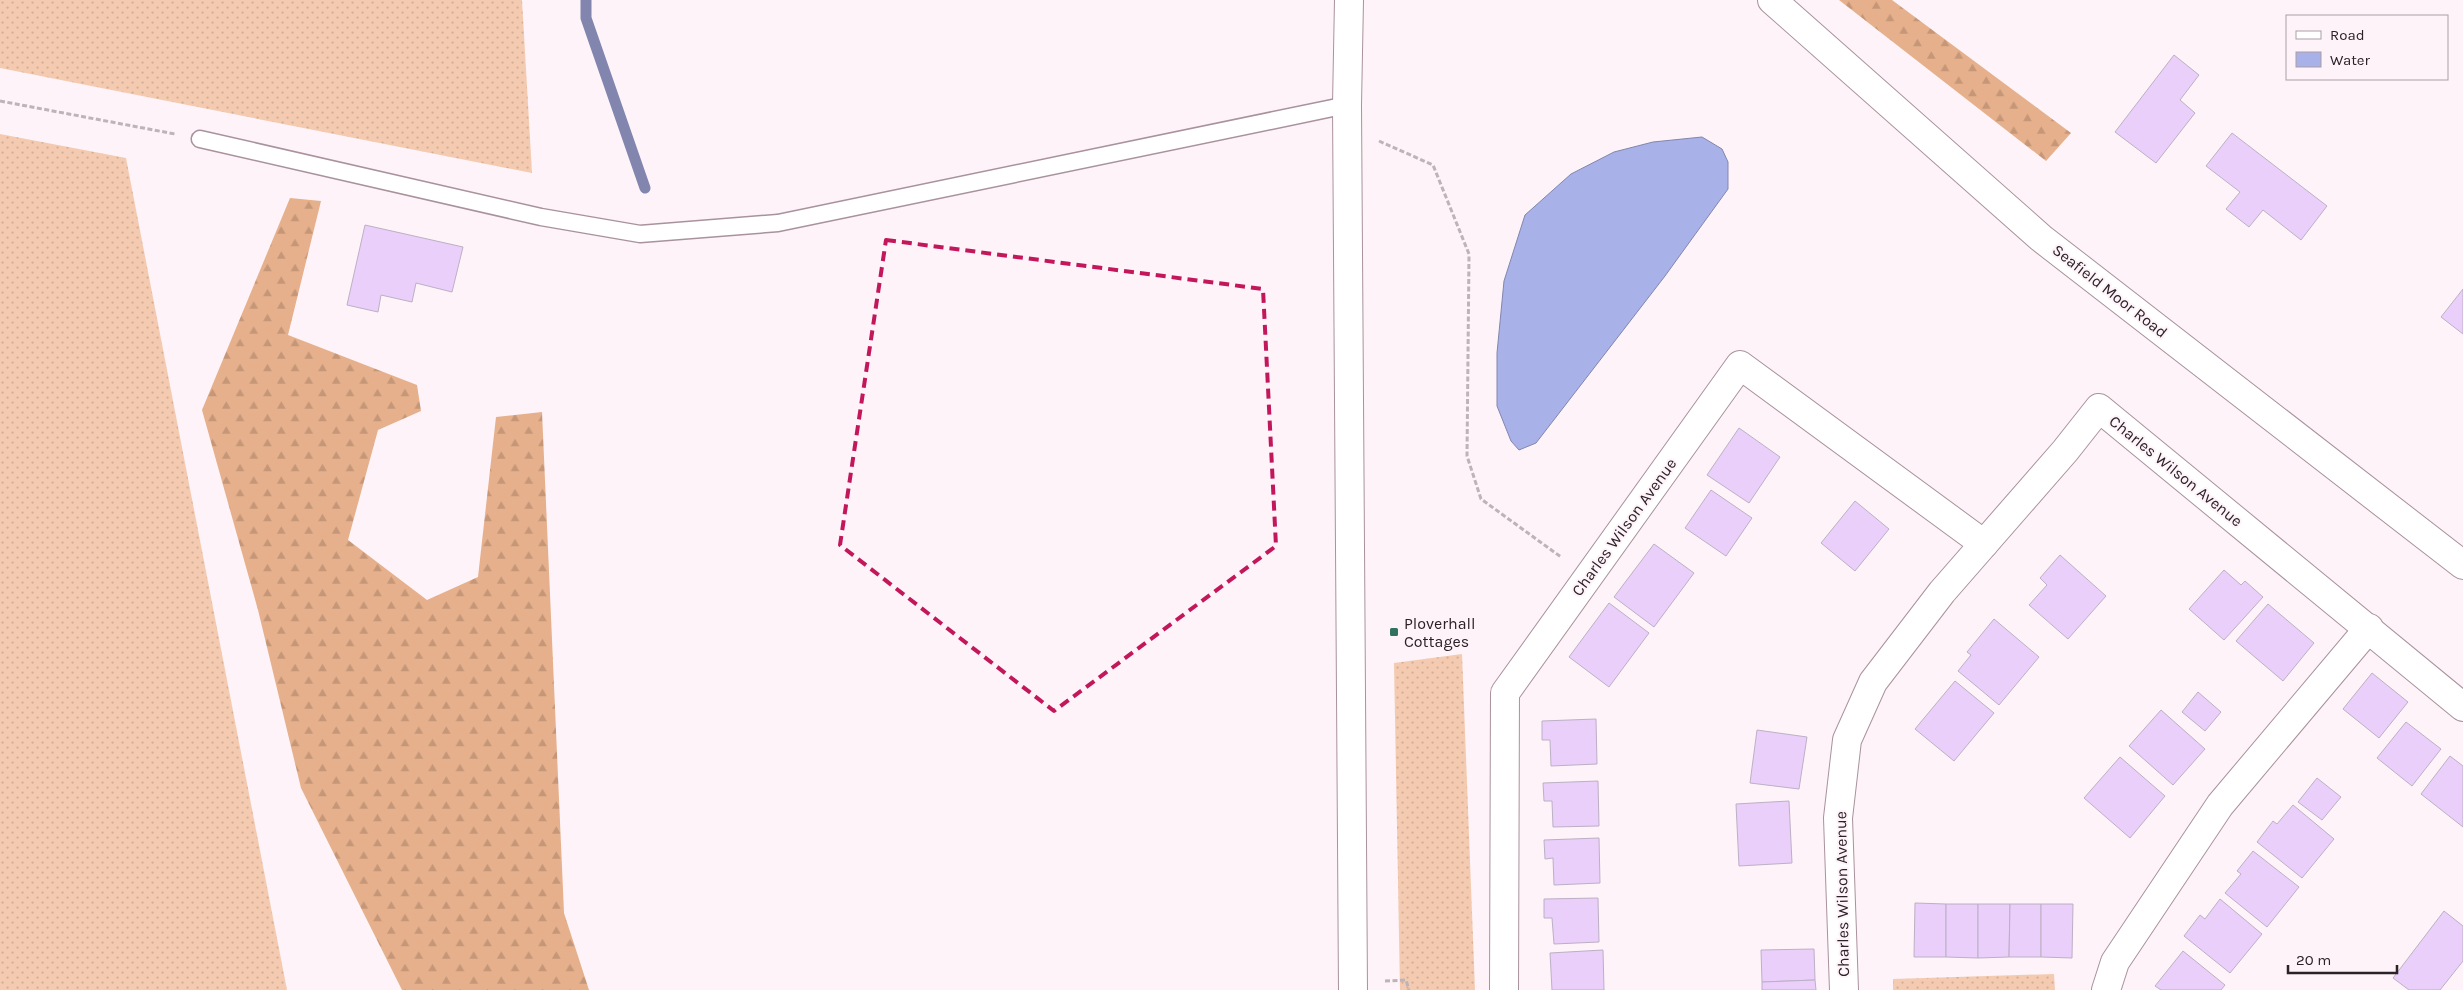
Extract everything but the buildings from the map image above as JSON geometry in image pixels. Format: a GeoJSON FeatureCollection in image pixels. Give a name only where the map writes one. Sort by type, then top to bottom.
{"type":"FeatureCollection","features":[{"type":"Feature","properties":{"kind":"street"},"geometry":{"type":"LineString","coordinates":[[1349,0],[1353,990]]}},
{"type":"Feature","properties":{"kind":"street","name":"Seafield Moor Road"},"geometry":{"type":"LineString","coordinates":[[1772,0],[2040,238],[2463,565]]}},
{"type":"Feature","properties":{"kind":"street","name":"Charles Wilson Avenue"},"geometry":{"type":"LineString","coordinates":[[1504,990],[1505,693],[1740,365],[1984,544]]}},
{"type":"Feature","properties":{"kind":"street","name":"Charles Wilson Avenue"},"geometry":{"type":"LineString","coordinates":[[1844,990],[1838,818],[1847,740],[1873,682],[1942,592],[2065,451],[2099,408],[2463,707]]}},
{"type":"Feature","properties":{"kind":"street"},"geometry":{"type":"LineString","coordinates":[[2106,990],[2115,962],[2220,805],[2369,628]]}},
{"type":"Feature","properties":{"kind":"lane"},"geometry":{"type":"LineString","coordinates":[[200,139],[540,217],[640,234],[778,223],[1348,116]]}},
{"type":"Feature","properties":{"kind":"path"},"geometry":{"type":"LineString","coordinates":[[0,101],[200,139]]}},
{"type":"Feature","properties":{"kind":"path"},"geometry":{"type":"LineString","coordinates":[[1348,116],[1433,165],[1469,254],[1467,456],[1481,499],[1588,576]]}},
{"type":"Feature","properties":{"kind":"highlighted area"},"geometry":{"type":"Polygon","coordinates":[[[886,240],[1263,289],[1276,546],[1054,711],[840,545],[886,240]]]}},
{"type":"Feature","properties":{"kind":"shaded area"},"geometry":{"type":"Polygon","coordinates":[[[0,0],[522,0],[532,173],[0,68],[0,0]]]}},
{"type":"Feature","properties":{"kind":"shaded area"},"geometry":{"type":"Polygon","coordinates":[[[0,134],[126,158],[287,990],[0,990],[0,134]]]}},
{"type":"Feature","properties":{"kind":"shaded area"},"geometry":{"type":"Polygon","coordinates":[[[1462,654],[1475,990],[1400,990],[1394,663],[1462,654]]]}},
{"type":"Feature","properties":{"kind":"shaded area"},"geometry":{"type":"Polygon","coordinates":[[[2054,974],[2055,990],[1893,990],[1893,979],[2054,974]]]}},
{"type":"Feature","properties":{"kind":"green space"},"geometry":{"type":"Polygon","coordinates":[[[1839,0],[1892,0],[2071,133],[2046,161],[1839,0]]]}},
{"type":"Feature","properties":{"kind":"green space"},"geometry":{"type":"Polygon","coordinates":[[[290,198],[321,201],[288,335],[417,385],[421,411],[378,430],[348,540],[427,600],[478,577],[496,417],[542,412],[564,913],[589,990],[402,990],[301,788],[258,610],[202,410],[290,198]]]}},
{"type":"Feature","properties":{"kind":"water"},"geometry":{"type":"Polygon","coordinates":[[[1702,137],[1722,149],[1728,162],[1728,189],[1665,276],[1536,443],[1519,450],[1511,441],[1497,406],[1497,353],[1504,281],[1525,215],[1571,174],[1614,152],[1653,142],[1702,137]]]}},
{"type":"Feature","properties":{"kind":"waterway"},"geometry":{"type":"LineString","coordinates":[[586,0],[586,18],[645,188]]}},
{"type":"Feature","properties":{"kind":"place","name":"Ploverhall Cottages"},"geometry":{"type":"Point","coordinates":[1394,632]}}]}
